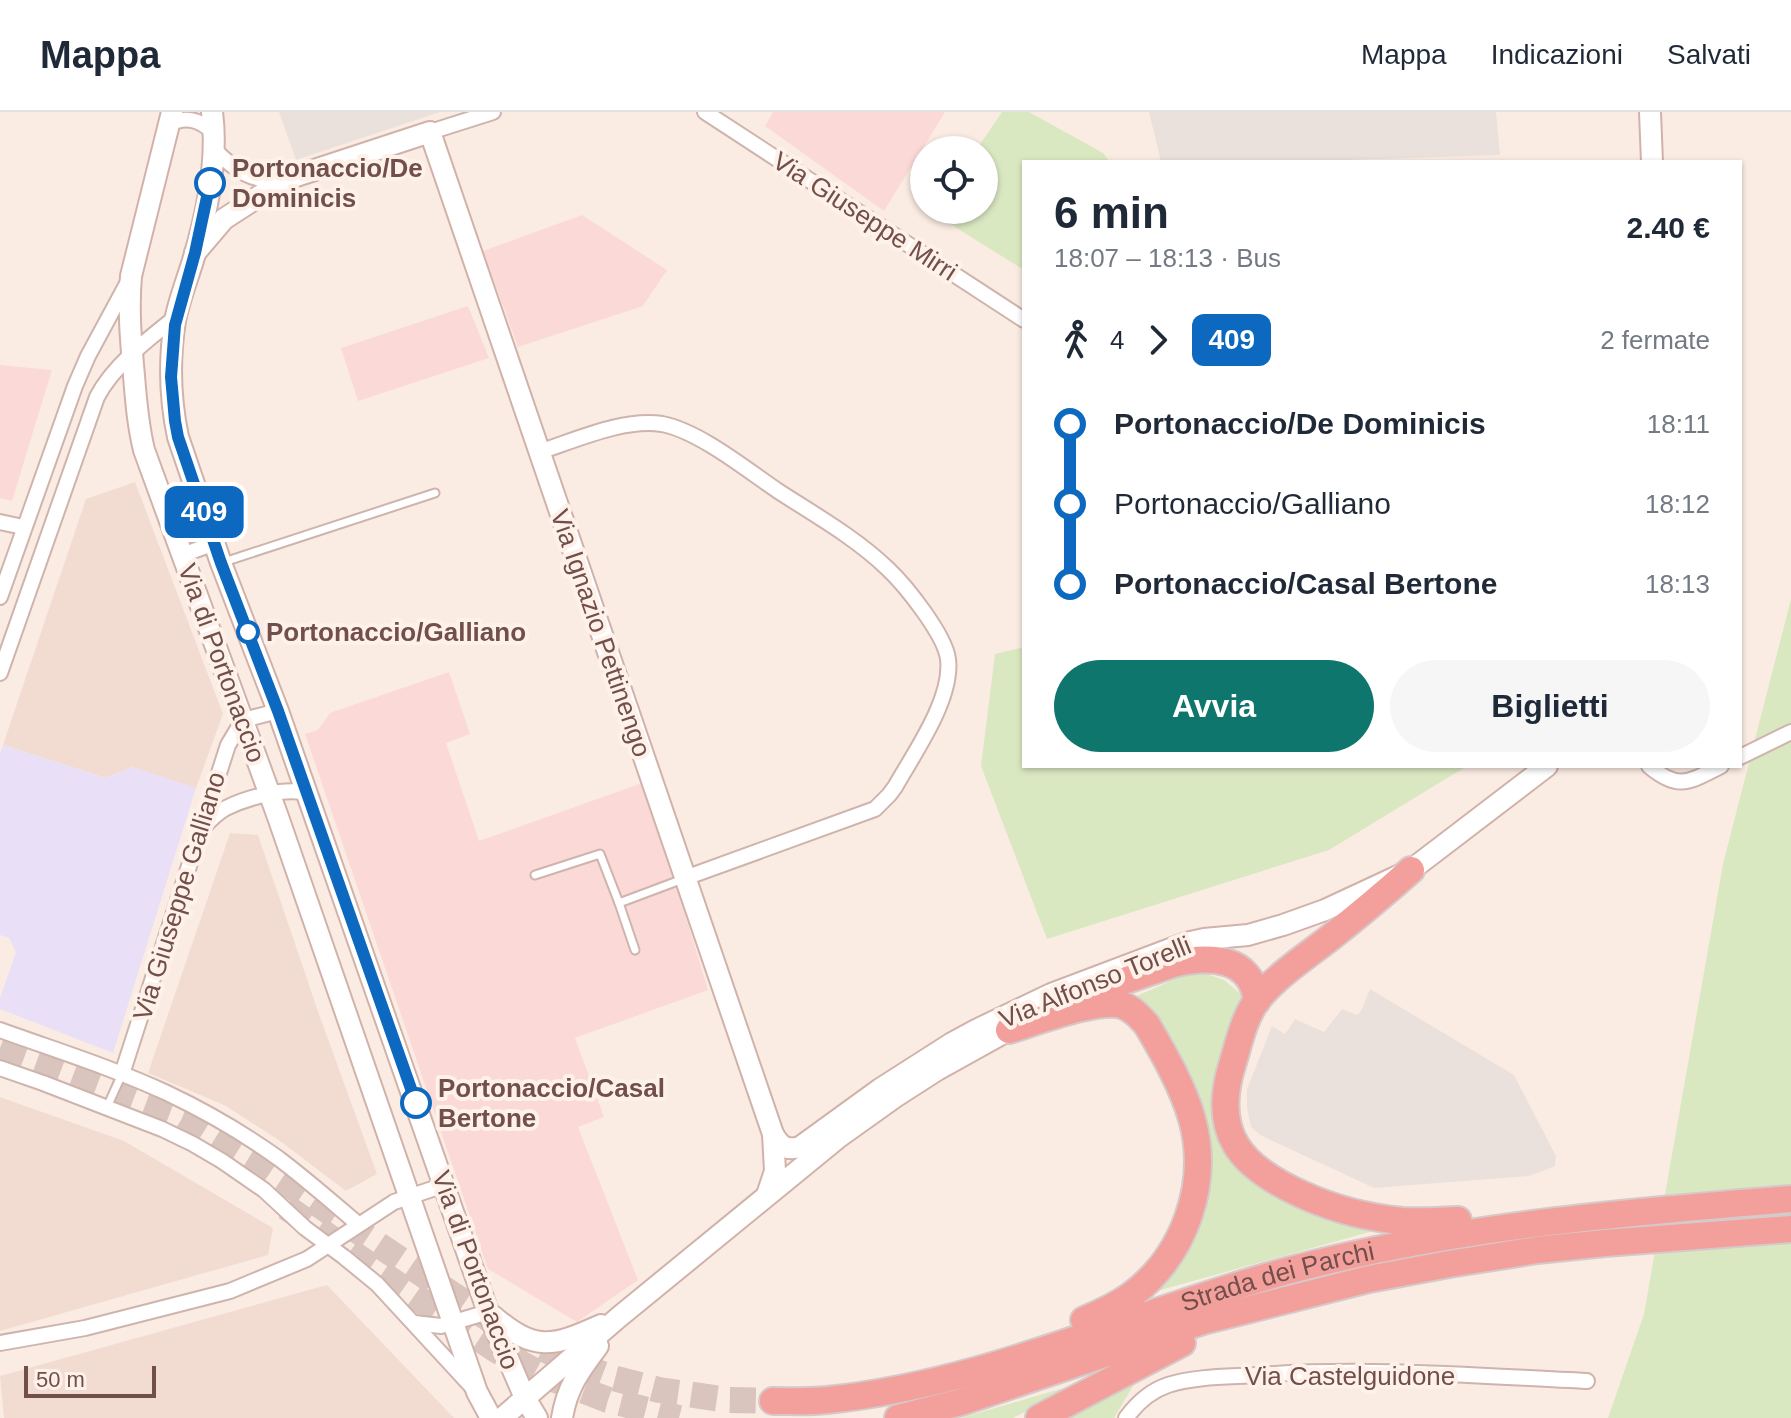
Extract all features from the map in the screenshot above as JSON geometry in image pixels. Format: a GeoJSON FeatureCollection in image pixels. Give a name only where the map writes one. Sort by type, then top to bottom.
{"type":"FeatureCollection","features":[{"type":"Feature","properties":{"kind":"highway"},"geometry":{"type":"LineString","coordinates":[[1411,870],[1369,908],[1285,974],[1257,1001],[1246,1022],[1229,1073],[1225,1107],[1228,1128],[1246,1159],[1265,1175],[1329,1205],[1392,1220],[1574,1218]]}},
{"type":"Feature","properties":{"kind":"highway"},"geometry":{"type":"LineString","coordinates":[[1009,1030],[1089,992],[1187,961],[1212,959],[1233,964],[1253,983],[1257,1001]]}},
{"type":"Feature","properties":{"kind":"highway"},"geometry":{"type":"LineString","coordinates":[[948,1379],[1030,1341],[1099,1314],[1131,1295],[1155,1273],[1178,1242],[1195,1192],[1196,1143],[1188,1109],[1151,1032],[1133,1010],[1118,1004],[1092,1005],[1009,1030]]}},
{"type":"Feature","properties":{"kind":"highway","name":"Strada dei Parchi"},"geometry":{"type":"LineString","coordinates":[[773,1401],[852,1398],[948,1379],[1214,1293],[1363,1252],[1446,1236],[1574,1218],[1791,1199]]}},
{"type":"Feature","properties":{"kind":"highway","name":"Strada dei Parchi"},"geometry":{"type":"LineString","coordinates":[[898,1418],[961,1402],[1229,1314],[1369,1279],[1501,1255],[1605,1243],[1791,1229]]}},
{"type":"Feature","properties":{"kind":"highway"},"geometry":{"type":"LineString","coordinates":[[1039,1418],[1199,1334],[1229,1314]]}},
{"type":"Feature","properties":{"kind":"main road"},"geometry":{"type":"LineString","coordinates":[[212,112],[215,142]]}},
{"type":"Feature","properties":{"kind":"main road"},"geometry":{"type":"LineString","coordinates":[[1650,112],[1652,160]]}},
{"type":"Feature","properties":{"kind":"main road","name":"Via di Portonaccio"},"geometry":{"type":"LineString","coordinates":[[170,118],[131,276],[129,312],[132,355],[144,450],[270,794],[477,1392],[491,1418]]}},
{"type":"Feature","properties":{"kind":"main road"},"geometry":{"type":"LineString","coordinates":[[195,253],[224,219],[284,180],[430,132]]}},
{"type":"Feature","properties":{"kind":"main road","name":"Via Ignazio Pettinengo"},"geometry":{"type":"LineString","coordinates":[[430,132],[773,1134],[775,1171],[767,1195]]}},
{"type":"Feature","properties":{"kind":"main road","name":"Via di Portonaccio"},"geometry":{"type":"LineString","coordinates":[[215,142],[195,253],[176,317],[171,377],[175,421],[182,451],[278,711],[488,1312],[525,1398],[537,1418]]}},
{"type":"Feature","properties":{"kind":"main road","name":"Via Alfonso Torelli"},"geometry":{"type":"LineString","coordinates":[[773,1134],[784,1148],[802,1146],[868,1097],[952,1043],[1038,1000],[1186,943],[1248,935],[1283,925],[1325,910],[1411,870],[1544,768]]}},
{"type":"Feature","properties":{"kind":"main road","name":"Via Alfonso Torelli"},"geometry":{"type":"LineString","coordinates":[[502,1418],[619,1317],[839,1137],[895,1097],[1009,1030]]}},
{"type":"Feature","properties":{"kind":"main road"},"geometry":{"type":"LineString","coordinates":[[488,1312],[518,1335],[544,1343],[562,1341],[619,1317]]}},
{"type":"Feature","properties":{"kind":"main road"},"geometry":{"type":"LineString","coordinates":[[562,1418],[572,1383],[619,1317]]}},
{"type":"Feature","properties":{"kind":"street"},"geometry":{"type":"LineString","coordinates":[[430,132],[493,112]]}},
{"type":"Feature","properties":{"kind":"street","name":"Via Giuseppe Mirri"},"geometry":{"type":"LineString","coordinates":[[705,112],[1022,319]]}},
{"type":"Feature","properties":{"kind":"street"},"geometry":{"type":"LineString","coordinates":[[170,118],[193,119],[209,128],[215,142],[235,169],[246,175],[263,180],[284,180]]}},
{"type":"Feature","properties":{"kind":"street"},"geometry":{"type":"LineString","coordinates":[[0,597],[81,372],[131,276]]}},
{"type":"Feature","properties":{"kind":"street"},"geometry":{"type":"LineString","coordinates":[[0,673],[93,406],[106,382],[176,317]]}},
{"type":"Feature","properties":{"kind":"street"},"geometry":{"type":"LineString","coordinates":[[539,452],[638,422],[665,425],[688,433],[813,514],[885,566],[911,595],[946,649],[949,671],[942,699],[895,787],[875,809],[685,878]]}},
{"type":"Feature","properties":{"kind":"street"},"geometry":{"type":"LineString","coordinates":[[0,522],[23,527]]}},
{"type":"Feature","properties":{"kind":"street"},"geometry":{"type":"LineString","coordinates":[[182,555],[218,553]]}},
{"type":"Feature","properties":{"kind":"street"},"geometry":{"type":"LineString","coordinates":[[243,720],[278,711]]}},
{"type":"Feature","properties":{"kind":"street","name":"Via Giuseppe Galliano"},"geometry":{"type":"LineString","coordinates":[[122,1074],[224,755],[243,720]]}},
{"type":"Feature","properties":{"kind":"street"},"geometry":{"type":"LineString","coordinates":[[1742,756],[1791,732]]}},
{"type":"Feature","properties":{"kind":"street"},"geometry":{"type":"LineString","coordinates":[[1652,768],[1666,779],[1681,782],[1717,768]]}},
{"type":"Feature","properties":{"kind":"street"},"geometry":{"type":"LineString","coordinates":[[201,829],[226,808],[270,794],[296,790],[306,793]]}},
{"type":"Feature","properties":{"kind":"street"},"geometry":{"type":"LineString","coordinates":[[0,1030],[122,1074],[180,1099],[254,1142],[358,1224]]}},
{"type":"Feature","properties":{"kind":"street"},"geometry":{"type":"LineString","coordinates":[[0,1068],[176,1135],[222,1161],[264,1190],[305,1228],[377,1284],[477,1392]]}},
{"type":"Feature","properties":{"kind":"street"},"geometry":{"type":"LineString","coordinates":[[0,1343],[85,1328],[230,1291],[288,1268],[408,1196],[444,1185]]}},
{"type":"Feature","properties":{"kind":"street"},"geometry":{"type":"LineString","coordinates":[[414,1323],[434,1326],[488,1312]]}},
{"type":"Feature","properties":{"kind":"street","name":"Via Castelguidone"},"geometry":{"type":"LineString","coordinates":[[1126,1418],[1157,1389],[1187,1380],[1211,1378],[1349,1371],[1587,1381]]}},
{"type":"Feature","properties":{"kind":"lane"},"geometry":{"type":"LineString","coordinates":[[218,553],[435,493]]}},
{"type":"Feature","properties":{"kind":"lane"},"geometry":{"type":"LineString","coordinates":[[535,875],[600,854],[635,950]]}},
{"type":"Feature","properties":{"kind":"lane"},"geometry":{"type":"LineString","coordinates":[[619,903],[685,878]]}},
{"type":"Feature","properties":{"kind":"lane"},"geometry":{"type":"LineString","coordinates":[[107,1107],[122,1074]]}},
{"type":"Feature","properties":{"kind":"shaded area"},"geometry":{"type":"Polygon","coordinates":[[[279,112],[440,112],[296,160],[279,112]]]}},
{"type":"Feature","properties":{"kind":"shaded area"},"geometry":{"type":"Polygon","coordinates":[[[773,112],[945,112],[930,136],[910,136],[910,169],[884,211],[765,126],[773,112]]]}},
{"type":"Feature","properties":{"kind":"shaded area"},"geometry":{"type":"Polygon","coordinates":[[[1149,112],[1496,112],[1500,155],[1344,160],[1161,160],[1149,112]]]}},
{"type":"Feature","properties":{"kind":"shaded area"},"geometry":{"type":"Polygon","coordinates":[[[582,215],[667,270],[643,306],[518,347],[483,251],[582,215]]]}},
{"type":"Feature","properties":{"kind":"shaded area"},"geometry":{"type":"Polygon","coordinates":[[[468,306],[489,358],[358,401],[341,348],[468,306]]]}},
{"type":"Feature","properties":{"kind":"shaded area"},"geometry":{"type":"Polygon","coordinates":[[[0,365],[52,370],[12,501],[0,498],[0,365]]]}},
{"type":"Feature","properties":{"kind":"shaded area"},"geometry":{"type":"Polygon","coordinates":[[[135,482],[223,714],[195,791],[132,767],[106,778],[3,745],[86,499],[135,482]]]}},
{"type":"Feature","properties":{"kind":"shaded area"},"geometry":{"type":"Polygon","coordinates":[[[449,672],[470,734],[446,743],[479,841],[645,782],[708,990],[575,1038],[604,1117],[578,1127],[638,1280],[577,1322],[488,1269],[305,734],[318,730],[330,713],[449,672]]]}},
{"type":"Feature","properties":{"kind":"shaded area"},"geometry":{"type":"Polygon","coordinates":[[[3,745],[106,778],[132,767],[196,788],[113,1053],[0,1009],[0,998],[16,952],[9,938],[0,935],[0,753],[3,745]]]}},
{"type":"Feature","properties":{"kind":"shaded area"},"geometry":{"type":"Polygon","coordinates":[[[230,833],[258,835],[377,1174],[346,1191],[280,1141],[224,1105],[148,1073],[230,833]]]}},
{"type":"Feature","properties":{"kind":"shaded area"},"geometry":{"type":"Polygon","coordinates":[[[1370,989],[1514,1075],[1556,1156],[1555,1166],[1529,1176],[1374,1188],[1260,1135],[1251,1127],[1247,1089],[1272,1026],[1285,1034],[1295,1019],[1324,1032],[1342,1009],[1357,1015],[1370,989]]]}},
{"type":"Feature","properties":{"kind":"shaded area"},"geometry":{"type":"Polygon","coordinates":[[[0,1097],[124,1141],[273,1228],[268,1255],[0,1331],[0,1097]]]}},
{"type":"Feature","properties":{"kind":"shaded area"},"geometry":{"type":"Polygon","coordinates":[[[327,1285],[454,1418],[4,1418],[0,1376],[327,1285]]]}},
{"type":"Feature","properties":{"kind":"green space"},"geometry":{"type":"Polygon","coordinates":[[[1002,112],[1029,112],[1103,153],[1108,160],[1022,160],[1022,269],[950,224],[998,224],[998,136],[986,136],[1002,112]]]}},
{"type":"Feature","properties":{"kind":"green space"},"geometry":{"type":"Polygon","coordinates":[[[1791,599],[1791,1418],[1608,1418],[1644,1314],[1723,864],[1791,599]]]}},
{"type":"Feature","properties":{"kind":"green space"},"geometry":{"type":"Polygon","coordinates":[[[1022,647],[1022,768],[1464,768],[1329,850],[1047,939],[981,766],[995,654],[1022,647]]]}},
{"type":"Feature","properties":{"kind":"green space"},"geometry":{"type":"Polygon","coordinates":[[[1204,973],[1224,980],[1242,995],[1226,1048],[1221,1138],[1377,1230],[1157,1291],[1194,1237],[1206,1202],[1209,1160],[1195,1091],[1159,1017],[1137,996],[1184,975],[1204,973]]]}},
{"type":"Feature","properties":{"kind":"green space"},"geometry":{"type":"Polygon","coordinates":[[[1136,1381],[1114,1418],[1054,1418],[1136,1381]]]}},
{"type":"Feature","properties":{"kind":"green space"},"geometry":{"type":"Polygon","coordinates":[[[1077,1384],[1013,1418],[961,1418],[1077,1384]]]}},
{"type":"Feature","properties":{"kind":"tunnel"},"geometry":{"type":"LineString","coordinates":[[0,1048],[183,1117],[498,1325],[563,1359],[613,1378],[659,1390],[729,1400],[773,1401]]}},
{"type":"Feature","properties":{"kind":"tunnel"},"geometry":{"type":"LineString","coordinates":[[286,1207],[423,1302],[498,1351],[540,1374],[608,1400],[679,1418]]}},
{"type":"Feature","properties":{"kind":"bus line","name":"409"},"geometry":{"type":"LineString","coordinates":[[210,183],[195,253],[176,317],[171,377],[178,437],[416,1103]]}},
{"type":"Feature","properties":{"kind":"place","name":"Portonaccio/De Dominicis"},"geometry":{"type":"Point","coordinates":[210,183]}},
{"type":"Feature","properties":{"kind":"place","name":"Portonaccio/Galliano"},"geometry":{"type":"Point","coordinates":[248,632]}},
{"type":"Feature","properties":{"kind":"place","name":"Portonaccio/Casal Bertone"},"geometry":{"type":"Point","coordinates":[416,1103]}}]}
